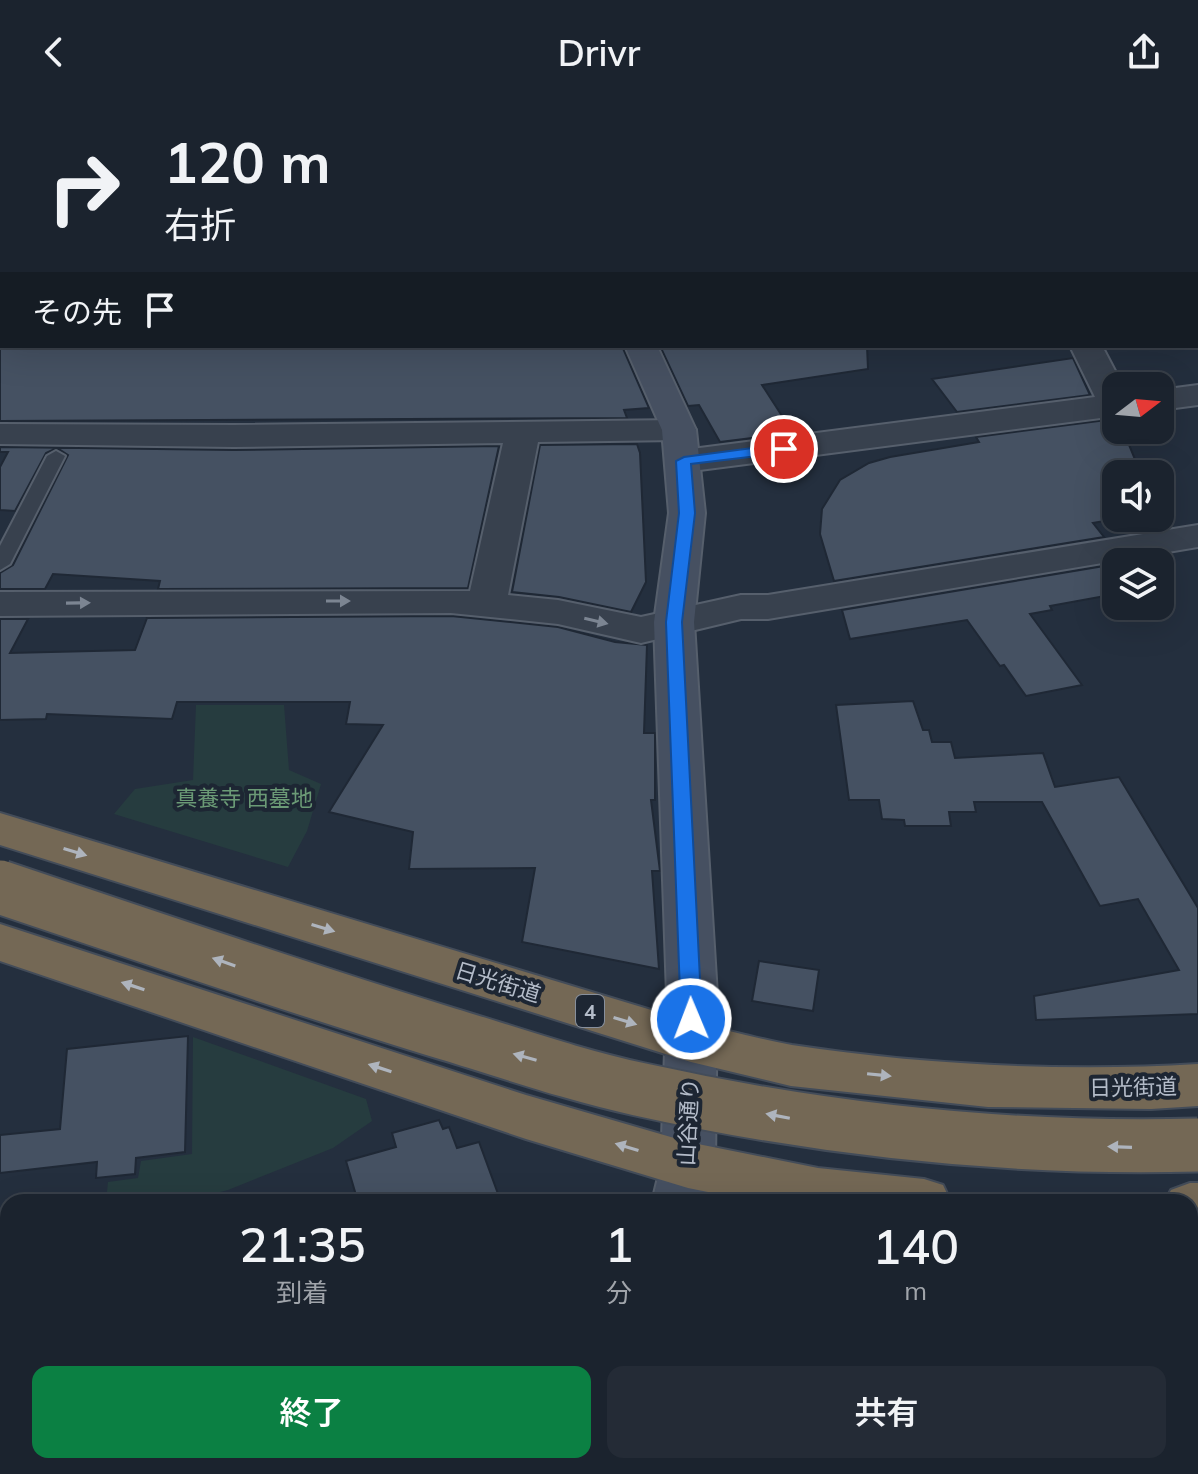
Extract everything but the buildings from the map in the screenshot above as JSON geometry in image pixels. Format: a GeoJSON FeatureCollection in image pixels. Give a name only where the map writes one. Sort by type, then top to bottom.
{"type":"FeatureCollection","features":[{"type":"Feature","properties":{"kind":"highway","name":"日光街道"},"geometry":{"type":"LineString","coordinates":[[0,829],[691,1042],[791,1065],[988,1086],[1151,1088],[1198,1085]]}},
{"type":"Feature","properties":{"kind":"highway"},"geometry":{"type":"LineString","coordinates":[[0,887],[370,1011],[636,1088],[827,1125],[978,1144],[1135,1148],[1198,1145]]}},
{"type":"Feature","properties":{"kind":"highway"},"geometry":{"type":"LineString","coordinates":[[0,942],[526,1117],[684,1183],[847,1194]]}},
{"type":"Feature","properties":{"kind":"street"},"geometry":{"type":"LineString","coordinates":[[642,348],[682,445]]}},
{"type":"Feature","properties":{"kind":"street"},"geometry":{"type":"LineString","coordinates":[[1087,348],[1102,378]]}},
{"type":"Feature","properties":{"kind":"street"},"geometry":{"type":"LineString","coordinates":[[1174,399],[1197,398]]}},
{"type":"Feature","properties":{"kind":"street"},"geometry":{"type":"LineString","coordinates":[[0,434],[234,436],[523,431],[682,445],[1102,407]]}},
{"type":"Feature","properties":{"kind":"street"},"geometry":{"type":"LineString","coordinates":[[486,605],[523,431]]}},
{"type":"Feature","properties":{"kind":"street","name":"山谷通り"},"geometry":{"type":"LineString","coordinates":[[682,445],[687,513],[674,622],[692,995],[684,1183]]}},
{"type":"Feature","properties":{"kind":"street"},"geometry":{"type":"LineString","coordinates":[[0,604],[451,601],[558,612],[641,630],[741,607],[768,607],[1198,536]]}},
{"type":"Feature","properties":{"kind":"lane"},"geometry":{"type":"LineString","coordinates":[[0,564],[56,456]]}},
{"type":"Feature","properties":{"kind":"green space","name":"真養寺 西墓地"},"geometry":{"type":"Polygon","coordinates":[[[196,705],[284,705],[289,770],[321,784],[307,831],[288,867],[114,814],[135,789],[193,780],[196,705]]]}},
{"type":"Feature","properties":{"kind":"green space"},"geometry":{"type":"Polygon","coordinates":[[[193,1037],[366,1099],[372,1121],[333,1148],[228,1190],[213,1194],[107,1194],[108,1182],[138,1178],[141,1161],[192,1154],[193,1037]]]}},
{"type":"Feature","properties":{"kind":"route"},"geometry":{"type":"LineString","coordinates":[[691,1019],[674,622],[687,513],[684,461],[784,449]]}}]}
